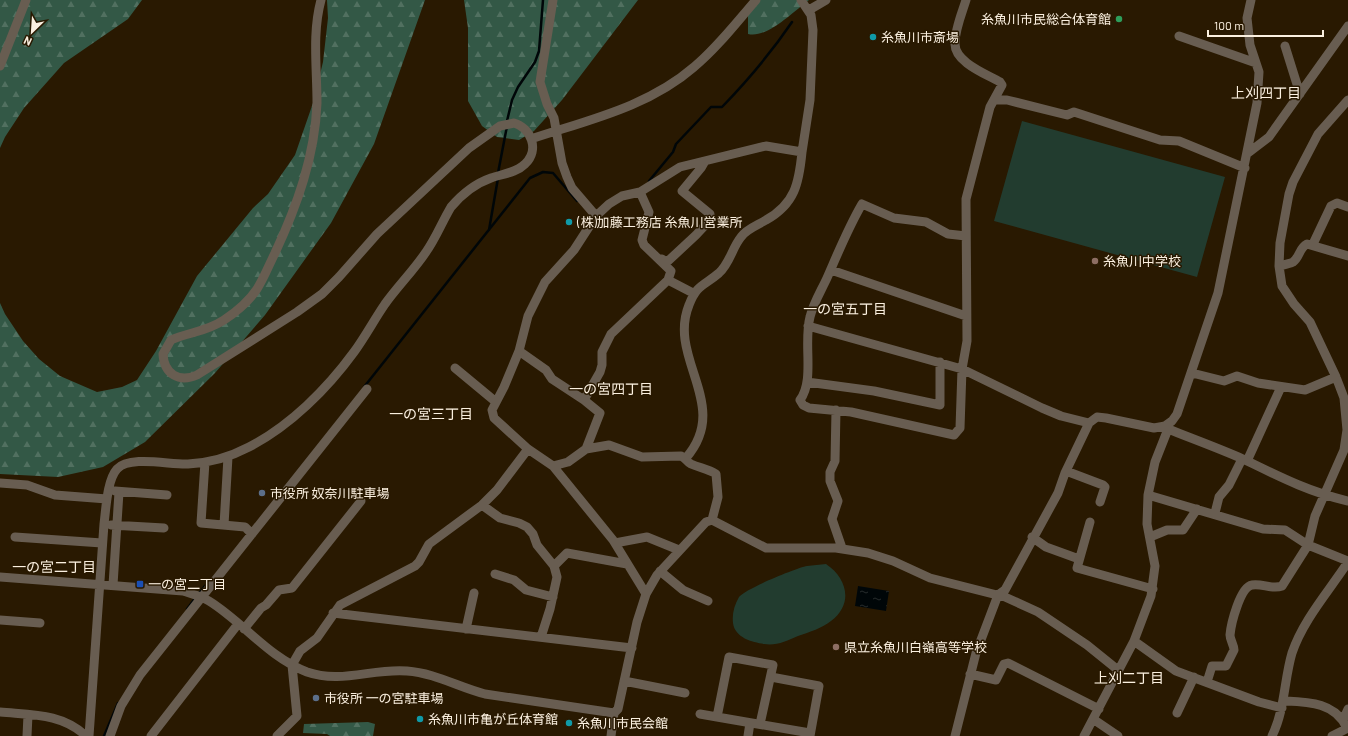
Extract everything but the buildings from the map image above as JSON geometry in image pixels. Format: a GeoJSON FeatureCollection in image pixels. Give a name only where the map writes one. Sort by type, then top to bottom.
{"type":"FeatureCollection","features":[{"type":"Feature","properties":{"kind":"street"},"geometry":{"type":"LineString","coordinates":[[0,66],[26,0]]}},
{"type":"Feature","properties":{"kind":"street"},"geometry":{"type":"LineString","coordinates":[[89,736],[102,543],[108,495],[116,470],[129,463],[188,464],[206,462],[228,457],[264,439],[292,417],[321,390],[352,354],[385,305],[427,251],[451,207],[461,196],[479,183],[525,165],[532,152],[531,139],[526,129],[520,125],[506,123],[500,126],[469,148],[377,234],[340,277],[322,294],[297,312],[197,375],[189,379],[179,378],[172,375],[164,362],[163,354],[171,340],[200,332],[214,326],[225,320],[244,304],[257,288],[285,232],[303,183],[314,137],[317,104],[316,32],[321,0]]}},
{"type":"Feature","properties":{"kind":"street"},"geometry":{"type":"LineString","coordinates":[[553,0],[540,82],[547,104],[554,118],[562,163],[567,177],[572,188],[596,216]]}},
{"type":"Feature","properties":{"kind":"street"},"geometry":{"type":"LineString","coordinates":[[531,139],[638,103],[675,82],[711,52],[756,0]]}},
{"type":"Feature","properties":{"kind":"street"},"geometry":{"type":"LineString","coordinates":[[686,458],[700,436],[703,414],[702,400],[685,345],[686,312],[693,293],[720,272],[729,260],[740,237],[773,217],[783,209],[792,197],[799,180],[810,100],[813,30],[809,10],[801,0]]}},
{"type":"Feature","properties":{"kind":"street"},"geometry":{"type":"LineString","coordinates":[[809,10],[826,0]]}},
{"type":"Feature","properties":{"kind":"street"},"geometry":{"type":"LineString","coordinates":[[966,0],[955,44],[958,55],[966,62],[1000,82],[1001,88],[990,107],[966,199],[967,341],[962,369],[960,428],[954,435],[851,412],[808,408],[803,405],[800,400],[805,393],[807,382],[808,326],[810,317],[850,224],[862,204],[894,218],[926,222],[948,234],[966,236]]}},
{"type":"Feature","properties":{"kind":"street"},"geometry":{"type":"LineString","coordinates":[[1084,736],[1134,641],[1153,590],[1155,566],[1147,524],[1148,495],[1155,462],[1167,427],[1178,414],[1218,293],[1245,168],[1259,93],[1260,81],[1250,45],[1247,18],[1251,0]]}},
{"type":"Feature","properties":{"kind":"street"},"geometry":{"type":"LineString","coordinates":[[1248,153],[1269,137],[1348,26]]}},
{"type":"Feature","properties":{"kind":"street"},"geometry":{"type":"LineString","coordinates":[[1178,36],[1256,63]]}},
{"type":"Feature","properties":{"kind":"street"},"geometry":{"type":"LineString","coordinates":[[1285,46],[1300,94]]}},
{"type":"Feature","properties":{"kind":"street"},"geometry":{"type":"LineString","coordinates":[[995,100],[1007,100],[1068,115],[1074,112],[1160,140],[1179,141],[1245,168]]}},
{"type":"Feature","properties":{"kind":"street"},"geometry":{"type":"LineString","coordinates":[[1207,682],[1212,666],[1226,666],[1234,650],[1230,636],[1238,600],[1249,586],[1278,588],[1282,586],[1308,545],[1315,516],[1328,483],[1344,450],[1347,429],[1346,395],[1336,378],[1310,322],[1294,304],[1282,286],[1279,266],[1280,243],[1289,194],[1293,182],[1318,134],[1348,100]]}},
{"type":"Feature","properties":{"kind":"street"},"geometry":{"type":"LineString","coordinates":[[646,594],[615,543],[553,466],[528,449],[494,418],[492,410],[519,350],[528,316],[545,282],[574,250],[596,216],[622,196],[640,192],[680,167],[766,146],[802,152]]}},
{"type":"Feature","properties":{"kind":"street"},"geometry":{"type":"LineString","coordinates":[[660,259],[667,262],[710,220],[710,214],[682,191],[701,168],[704,161]]}},
{"type":"Feature","properties":{"kind":"street"},"geometry":{"type":"LineString","coordinates":[[584,400],[600,372],[602,365],[602,352],[611,334],[668,280],[671,272],[660,259],[644,245],[642,240],[649,212],[640,192]]}},
{"type":"Feature","properties":{"kind":"street"},"geometry":{"type":"LineString","coordinates":[[1312,244],[1331,206],[1337,203],[1348,207]]}},
{"type":"Feature","properties":{"kind":"street"},"geometry":{"type":"LineString","coordinates":[[1279,266],[1293,262],[1298,256],[1302,246],[1307,244],[1312,244],[1348,256]]}},
{"type":"Feature","properties":{"kind":"street"},"geometry":{"type":"LineString","coordinates":[[831,270],[966,316]]}},
{"type":"Feature","properties":{"kind":"street"},"geometry":{"type":"LineString","coordinates":[[668,280],[693,293]]}},
{"type":"Feature","properties":{"kind":"street"},"geometry":{"type":"LineString","coordinates":[[808,326],[962,369],[1042,408],[1061,416],[1089,423]]}},
{"type":"Feature","properties":{"kind":"street"},"geometry":{"type":"LineString","coordinates":[[519,350],[546,370],[552,379],[600,412],[586,449]]}},
{"type":"Feature","properties":{"kind":"street"},"geometry":{"type":"LineString","coordinates":[[807,382],[874,391],[940,405],[940,362]]}},
{"type":"Feature","properties":{"kind":"street"},"geometry":{"type":"LineString","coordinates":[[455,368],[496,402]]}},
{"type":"Feature","properties":{"kind":"street"},"geometry":{"type":"LineString","coordinates":[[1192,373],[1224,381],[1237,376],[1258,383],[1305,390],[1336,378]]}},
{"type":"Feature","properties":{"kind":"street"},"geometry":{"type":"LineString","coordinates":[[1215,513],[1219,498],[1229,485],[1244,460],[1281,387]]}},
{"type":"Feature","properties":{"kind":"street"},"geometry":{"type":"LineString","coordinates":[[110,736],[121,706],[140,675],[203,598],[367,389]]}},
{"type":"Feature","properties":{"kind":"street"},"geometry":{"type":"LineString","coordinates":[[836,410],[835,460],[830,472],[830,482],[838,501],[832,519],[842,548]]}},
{"type":"Feature","properties":{"kind":"street"},"geometry":{"type":"LineString","coordinates":[[955,736],[970,674],[998,595],[1006,590],[1032,537],[1058,493],[1066,471],[1089,423],[1097,417],[1154,428],[1167,427],[1244,460],[1296,485],[1324,496],[1348,501]]}},
{"type":"Feature","properties":{"kind":"street"},"geometry":{"type":"LineString","coordinates":[[553,466],[568,462],[586,449],[609,445],[642,457],[676,455],[686,458],[690,463],[716,474],[718,497],[712,520]]}},
{"type":"Feature","properties":{"kind":"street"},"geometry":{"type":"LineString","coordinates":[[277,736],[297,716],[292,665],[300,651],[322,631],[333,613],[340,605],[419,562],[429,544],[482,505],[497,490],[528,449]]}},
{"type":"Feature","properties":{"kind":"street"},"geometry":{"type":"LineString","coordinates":[[224,525],[228,457]]}},
{"type":"Feature","properties":{"kind":"street"},"geometry":{"type":"LineString","coordinates":[[206,462],[201,523],[245,527],[252,534]]}},
{"type":"Feature","properties":{"kind":"street"},"geometry":{"type":"LineString","coordinates":[[1066,471],[1103,485],[1105,487],[1100,502]]}},
{"type":"Feature","properties":{"kind":"street"},"geometry":{"type":"LineString","coordinates":[[0,483],[27,485],[55,495],[108,495],[119,492],[167,495]]}},
{"type":"Feature","properties":{"kind":"street"},"geometry":{"type":"LineString","coordinates":[[113,585],[119,492]]}},
{"type":"Feature","properties":{"kind":"street"},"geometry":{"type":"LineString","coordinates":[[1148,495],[1215,513],[1235,521],[1263,529],[1285,530],[1308,545],[1348,561],[1297,641],[1291,660],[1282,704],[1272,736]]}},
{"type":"Feature","properties":{"kind":"street"},"geometry":{"type":"LineString","coordinates":[[151,736],[241,626],[261,608],[266,606],[279,590],[292,588],[361,501]]}},
{"type":"Feature","properties":{"kind":"street"},"geometry":{"type":"LineString","coordinates":[[482,505],[500,518],[519,523],[527,527],[533,534],[537,545],[554,566],[557,578],[541,637]]}},
{"type":"Feature","properties":{"kind":"street"},"geometry":{"type":"LineString","coordinates":[[1150,537],[1167,530],[1183,530],[1197,509]]}},
{"type":"Feature","properties":{"kind":"street"},"geometry":{"type":"LineString","coordinates":[[611,736],[614,713],[618,709],[646,594],[660,572],[679,550],[706,522],[712,520],[766,548],[842,548],[881,556],[930,578],[998,595],[1038,612],[1087,645],[1118,670]]}},
{"type":"Feature","properties":{"kind":"street"},"geometry":{"type":"LineString","coordinates":[[1090,522],[1077,568],[1153,590]]}},
{"type":"Feature","properties":{"kind":"street"},"geometry":{"type":"LineString","coordinates":[[104,524],[164,528]]}},
{"type":"Feature","properties":{"kind":"street"},"geometry":{"type":"LineString","coordinates":[[15,537],[102,543]]}},
{"type":"Feature","properties":{"kind":"street"},"geometry":{"type":"LineString","coordinates":[[1032,537],[1046,547],[1079,559]]}},
{"type":"Feature","properties":{"kind":"street"},"geometry":{"type":"LineString","coordinates":[[615,543],[647,538],[679,550]]}},
{"type":"Feature","properties":{"kind":"street"},"geometry":{"type":"LineString","coordinates":[[554,566],[567,553],[627,564]]}},
{"type":"Feature","properties":{"kind":"street"},"geometry":{"type":"LineString","coordinates":[[660,572],[683,590],[708,601]]}},
{"type":"Feature","properties":{"kind":"street"},"geometry":{"type":"LineString","coordinates":[[495,574],[514,580],[526,590],[553,597]]}},
{"type":"Feature","properties":{"kind":"street"},"geometry":{"type":"LineString","coordinates":[[0,577],[183,591],[203,598],[270,650],[292,665],[308,672],[334,677],[394,671],[426,673],[466,689],[485,694],[614,713]]}},
{"type":"Feature","properties":{"kind":"street"},"geometry":{"type":"LineString","coordinates":[[466,629],[474,593]]}},
{"type":"Feature","properties":{"kind":"street"},"geometry":{"type":"LineString","coordinates":[[333,613],[632,648]]}},
{"type":"Feature","properties":{"kind":"street"},"geometry":{"type":"LineString","coordinates":[[0,620],[40,623]]}},
{"type":"Feature","properties":{"kind":"street"},"geometry":{"type":"LineString","coordinates":[[1134,641],[1176,671],[1259,702],[1282,704],[1320,704],[1330,708],[1346,725]]}},
{"type":"Feature","properties":{"kind":"street"},"geometry":{"type":"LineString","coordinates":[[717,717],[729,657],[773,665],[760,724]]}},
{"type":"Feature","properties":{"kind":"street"},"geometry":{"type":"LineString","coordinates":[[970,674],[996,680],[1004,664],[1008,663],[1099,709]]}},
{"type":"Feature","properties":{"kind":"street"},"geometry":{"type":"LineString","coordinates":[[700,714],[810,734],[820,686],[771,677]]}},
{"type":"Feature","properties":{"kind":"street"},"geometry":{"type":"LineString","coordinates":[[1177,713],[1194,678]]}},
{"type":"Feature","properties":{"kind":"street"},"geometry":{"type":"LineString","coordinates":[[624,681],[685,693]]}},
{"type":"Feature","properties":{"kind":"street"},"geometry":{"type":"LineString","coordinates":[[1332,736],[1346,725],[1348,709]]}},
{"type":"Feature","properties":{"kind":"street"},"geometry":{"type":"LineString","coordinates":[[0,712],[55,717],[65,721],[86,736]]}},
{"type":"Feature","properties":{"kind":"street"},"geometry":{"type":"LineString","coordinates":[[27,736],[28,715]]}},
{"type":"Feature","properties":{"kind":"street"},"geometry":{"type":"LineString","coordinates":[[1094,719],[1118,736]]}},
{"type":"Feature","properties":{"kind":"street"},"geometry":{"type":"LineString","coordinates":[[748,736],[750,723]]}},
{"type":"Feature","properties":{"kind":"green space"},"geometry":{"type":"Polygon","coordinates":[[[0,0],[142,0],[128,19],[64,63],[24,108],[5,137],[0,148],[0,0]]]}},
{"type":"Feature","properties":{"kind":"green space"},"geometry":{"type":"Polygon","coordinates":[[[327,0],[425,0],[374,144],[331,223],[265,315],[215,373],[145,442],[103,467],[58,477],[0,474],[0,303],[5,314],[23,341],[39,359],[60,376],[97,392],[122,387],[137,380],[156,351],[197,276],[253,208],[268,194],[295,155],[313,103],[323,62],[328,18],[327,0]]]}},
{"type":"Feature","properties":{"kind":"green space"},"geometry":{"type":"Polygon","coordinates":[[[464,0],[638,0],[562,100],[534,131],[519,140],[497,137],[482,126],[468,101],[468,28],[464,0]]]}},
{"type":"Feature","properties":{"kind":"green space"},"geometry":{"type":"Polygon","coordinates":[[[754,0],[809,0],[772,28],[755,34],[748,34],[748,13],[754,0]]]}},
{"type":"Feature","properties":{"kind":"green space"},"geometry":{"type":"Polygon","coordinates":[[[1022,121],[1225,177],[1197,277],[994,221],[1022,121]]]}},
{"type":"Feature","properties":{"kind":"green space"},"geometry":{"type":"Polygon","coordinates":[[[826,564],[839,576],[845,591],[845,599],[843,607],[838,614],[824,626],[777,644],[754,642],[741,636],[734,628],[733,613],[737,600],[743,593],[771,579],[807,566],[826,564]]]}},
{"type":"Feature","properties":{"kind":"green space"},"geometry":{"type":"Polygon","coordinates":[[[368,722],[375,724],[373,736],[330,736],[327,734],[303,733],[304,724],[368,722]]]}},
{"type":"Feature","properties":{"kind":"water"},"geometry":{"type":"Polygon","coordinates":[[[858,586],[889,591],[886,611],[855,606],[858,586]]]}},
{"type":"Feature","properties":{"kind":"waterway"},"geometry":{"type":"LineString","coordinates":[[507,121],[512,100],[518,87],[535,62],[539,51],[543,0]]}},
{"type":"Feature","properties":{"kind":"waterway"},"geometry":{"type":"LineString","coordinates":[[649,181],[673,152],[676,144],[711,107],[722,107],[741,87],[792,22]]}},
{"type":"Feature","properties":{"kind":"waterway"},"geometry":{"type":"LineString","coordinates":[[498,173],[507,126]]}},
{"type":"Feature","properties":{"kind":"waterway"},"geometry":{"type":"LineString","coordinates":[[364,387],[530,178],[543,172],[553,173],[577,201]]}},
{"type":"Feature","properties":{"kind":"waterway"},"geometry":{"type":"LineString","coordinates":[[489,230],[498,178]]}},
{"type":"Feature","properties":{"kind":"waterway"},"geometry":{"type":"LineString","coordinates":[[199,593],[209,581]]}},
{"type":"Feature","properties":{"kind":"waterway"},"geometry":{"type":"LineString","coordinates":[[187,609],[196,597]]}},
{"type":"Feature","properties":{"kind":"waterway"},"geometry":{"type":"LineString","coordinates":[[104,736],[118,703]]}},
{"type":"Feature","properties":{"kind":"place","name":"糸魚川市民総合体育館"},"geometry":{"type":"Point","coordinates":[1119,19]}},
{"type":"Feature","properties":{"kind":"place","name":"糸魚川市斎場"},"geometry":{"type":"Point","coordinates":[873,37]}},
{"type":"Feature","properties":{"kind":"place","name":"(株)加藤工務店 糸魚川営業所"},"geometry":{"type":"Point","coordinates":[569,222]}},
{"type":"Feature","properties":{"kind":"place","name":"糸魚川中学校"},"geometry":{"type":"Point","coordinates":[1095,261]}},
{"type":"Feature","properties":{"kind":"place","name":"市役所 奴奈川駐車場"},"geometry":{"type":"Point","coordinates":[262,493]}},
{"type":"Feature","properties":{"kind":"place","name":"一の宮二丁目"},"geometry":{"type":"Point","coordinates":[140,584]}},
{"type":"Feature","properties":{"kind":"place","name":"県立糸魚川白嶺高等学校"},"geometry":{"type":"Point","coordinates":[836,647]}},
{"type":"Feature","properties":{"kind":"place","name":"市役所 一の宮駐車場"},"geometry":{"type":"Point","coordinates":[316,698]}},
{"type":"Feature","properties":{"kind":"place","name":"糸魚川市亀が丘体育館"},"geometry":{"type":"Point","coordinates":[420,719]}},
{"type":"Feature","properties":{"kind":"place","name":"糸魚川市民会館"},"geometry":{"type":"Point","coordinates":[569,723]}},
{"type":"Feature","properties":{"kind":"district","name":"上刈四丁目"},"geometry":{"type":"Point","coordinates":[1266,93]}},
{"type":"Feature","properties":{"kind":"district","name":"一の宮五丁目"},"geometry":{"type":"Point","coordinates":[845,309]}},
{"type":"Feature","properties":{"kind":"district","name":"一の宮四丁目"},"geometry":{"type":"Point","coordinates":[611,389]}},
{"type":"Feature","properties":{"kind":"district","name":"一の宮三丁目"},"geometry":{"type":"Point","coordinates":[431,414]}},
{"type":"Feature","properties":{"kind":"district","name":"一の宮二丁目"},"geometry":{"type":"Point","coordinates":[54,567]}},
{"type":"Feature","properties":{"kind":"district","name":"上刈二丁目"},"geometry":{"type":"Point","coordinates":[1129,678]}}]}
